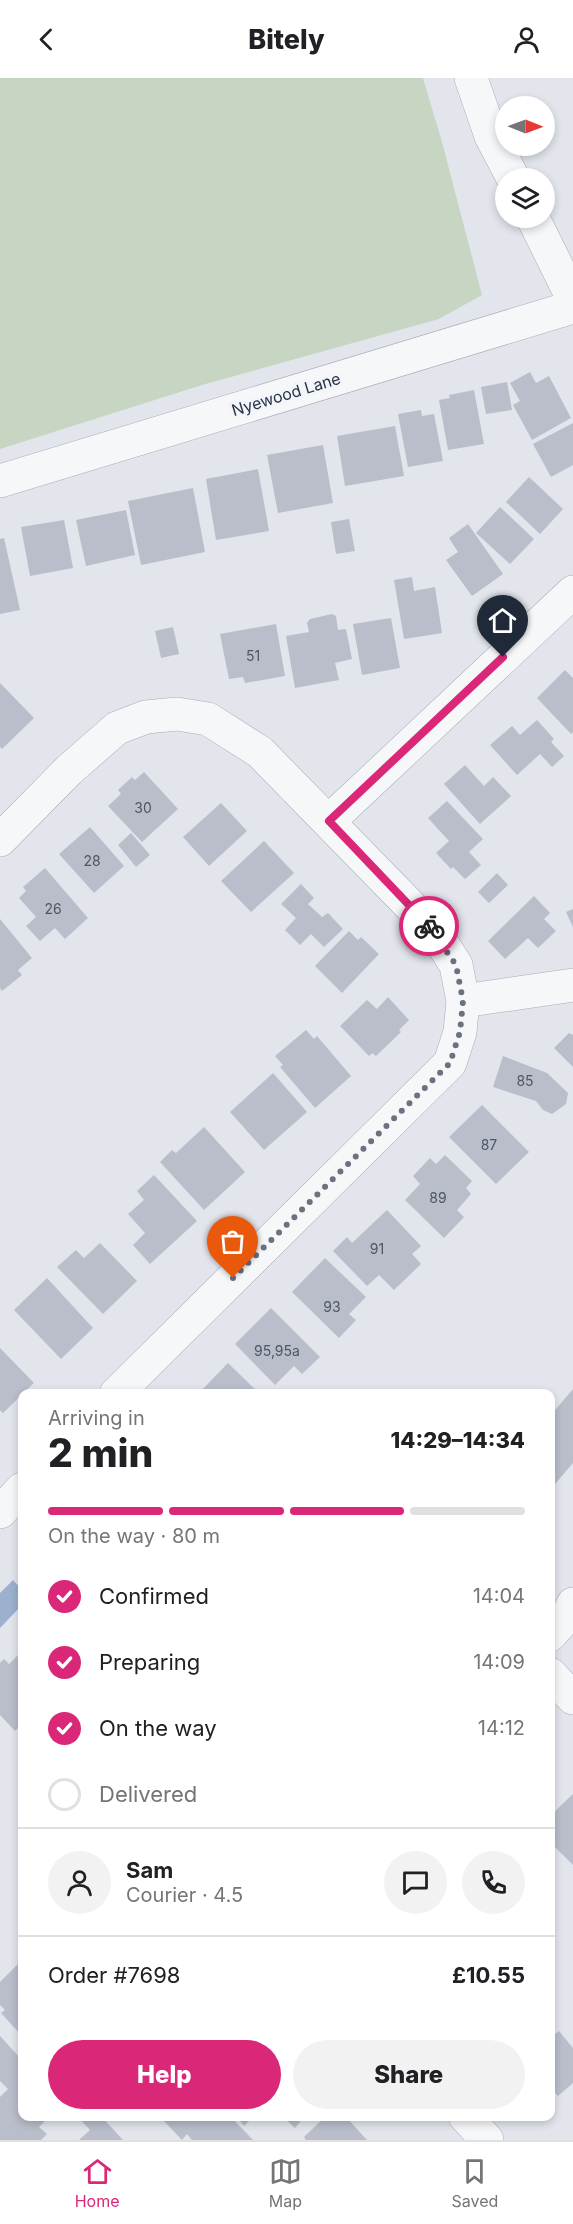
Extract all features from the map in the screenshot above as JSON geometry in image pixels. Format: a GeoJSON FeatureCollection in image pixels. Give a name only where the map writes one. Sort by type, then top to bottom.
{"type":"FeatureCollection","features":[{"type":"Feature","properties":{"kind":"street"},"geometry":{"type":"LineString","coordinates":[[471,78],[491,136],[508,168]]}},
{"type":"Feature","properties":{"kind":"street"},"geometry":{"type":"LineString","coordinates":[[537,228],[573,299]]}},
{"type":"Feature","properties":{"kind":"street","name":"Nyewood Lane"},"geometry":{"type":"LineString","coordinates":[[0,481],[573,307]]}},
{"type":"Feature","properties":{"kind":"street"},"geometry":{"type":"LineString","coordinates":[[329,821],[573,592]]}},
{"type":"Feature","properties":{"kind":"street"},"geometry":{"type":"LineString","coordinates":[[0,840],[69,770],[117,728],[146,717],[177,714],[208,719],[260,752],[433,929],[456,965],[463,1001],[460,1032],[450,1063],[121,1389]]}},
{"type":"Feature","properties":{"kind":"street"},"geometry":{"type":"LineString","coordinates":[[463,1001],[573,985]]}},
{"type":"Feature","properties":{"kind":"street"},"geometry":{"type":"LineString","coordinates":[[0,1512],[18,1493]]}},
{"type":"Feature","properties":{"kind":"street"},"geometry":{"type":"LineString","coordinates":[[555,1630],[568,1616],[573,1604]]}},
{"type":"Feature","properties":{"kind":"street"},"geometry":{"type":"LineString","coordinates":[[555,1679],[573,1698]]}},
{"type":"Feature","properties":{"kind":"street"},"geometry":{"type":"LineString","coordinates":[[470,2121],[487,2140]]}},
{"type":"Feature","properties":{"kind":"green space"},"geometry":{"type":"Polygon","coordinates":[[[0,78],[423,78],[482,295],[439,319],[202,385],[0,449],[0,78]]]}},
{"type":"Feature","properties":{"kind":"water"},"geometry":{"type":"Polygon","coordinates":[[[13,1580],[18,1586],[18,1609],[0,1628],[0,1593],[13,1580]]]}},
{"type":"Feature","properties":{"kind":"building"},"geometry":{"type":"Polygon","coordinates":[[[530,372],[536,383],[549,376],[571,418],[532,440],[513,405],[520,401],[510,383],[530,372]]]}},
{"type":"Feature","properties":{"kind":"building"},"geometry":{"type":"Polygon","coordinates":[[[507,382],[512,410],[486,414],[481,387],[507,382]]]}},
{"type":"Feature","properties":{"kind":"building"},"geometry":{"type":"Polygon","coordinates":[[[474,390],[484,444],[448,450],[439,400],[450,398],[449,395],[474,390]]]}},
{"type":"Feature","properties":{"kind":"building"},"geometry":{"type":"Polygon","coordinates":[[[421,410],[422,416],[434,414],[443,461],[408,467],[398,414],[421,410]]]}},
{"type":"Feature","properties":{"kind":"building"},"geometry":{"type":"Polygon","coordinates":[[[573,423],[573,465],[551,477],[533,444],[573,423]]]}},
{"type":"Feature","properties":{"kind":"building"},"geometry":{"type":"Polygon","coordinates":[[[395,426],[404,476],[345,486],[337,436],[395,426]]]}},
{"type":"Feature","properties":{"kind":"building"},"geometry":{"type":"Polygon","coordinates":[[[323,445],[333,503],[278,513],[267,455],[323,445]]]}},
{"type":"Feature","properties":{"kind":"building"},"geometry":{"type":"Polygon","coordinates":[[[258,469],[269,531],[216,540],[206,479],[258,469]]]}},
{"type":"Feature","properties":{"kind":"building"},"geometry":{"type":"Polygon","coordinates":[[[529,477],[563,509],[540,534],[506,502],[529,477]]]}},
{"type":"Feature","properties":{"kind":"building"},"geometry":{"type":"Polygon","coordinates":[[[193,488],[205,552],[141,565],[128,501],[193,488]]]}},
{"type":"Feature","properties":{"kind":"building"},"geometry":{"type":"Polygon","coordinates":[[[500,507],[534,539],[510,564],[476,533],[500,507]]]}},
{"type":"Feature","properties":{"kind":"building"},"geometry":{"type":"Polygon","coordinates":[[[126,510],[135,555],[86,566],[76,520],[126,510]]]}},
{"type":"Feature","properties":{"kind":"building"},"geometry":{"type":"Polygon","coordinates":[[[349,519],[355,551],[336,554],[331,522],[349,519]]]}},
{"type":"Feature","properties":{"kind":"building"},"geometry":{"type":"Polygon","coordinates":[[[64,520],[73,568],[30,576],[21,527],[64,520]]]}},
{"type":"Feature","properties":{"kind":"building"},"geometry":{"type":"Polygon","coordinates":[[[468,524],[503,574],[472,596],[446,560],[458,552],[449,538],[468,524]]]}},
{"type":"Feature","properties":{"kind":"building"},"geometry":{"type":"Polygon","coordinates":[[[4,538],[20,610],[0,614],[0,539],[4,538]]]}},
{"type":"Feature","properties":{"kind":"building"},"geometry":{"type":"Polygon","coordinates":[[[412,577],[414,591],[435,587],[442,633],[404,639],[394,580],[412,577]]]}},
{"type":"Feature","properties":{"kind":"building"},"geometry":{"type":"Polygon","coordinates":[[[332,614],[336,616],[338,630],[346,629],[352,659],[335,663],[339,680],[295,688],[286,636],[309,632],[307,623],[310,619],[332,614]]]}},
{"type":"Feature","properties":{"kind":"building"},"geometry":{"type":"Polygon","coordinates":[[[391,618],[400,668],[362,675],[353,624],[391,618]]]}},
{"type":"Feature","properties":{"kind":"building"},"geometry":{"type":"Polygon","coordinates":[[[276,624],[285,676],[245,683],[243,677],[229,679],[220,634],[276,624]]]}},
{"type":"Feature","properties":{"kind":"building"},"geometry":{"type":"Polygon","coordinates":[[[173,627],[179,654],[161,658],[155,631],[173,627]]]}},
{"type":"Feature","properties":{"kind":"building"},"geometry":{"type":"Polygon","coordinates":[[[565,670],[573,678],[573,732],[571,734],[537,698],[565,670]]]}},
{"type":"Feature","properties":{"kind":"building"},"geometry":{"type":"Polygon","coordinates":[[[0,683],[34,718],[2,749],[0,747],[0,683]]]}},
{"type":"Feature","properties":{"kind":"building"},"geometry":{"type":"Polygon","coordinates":[[[537,720],[554,739],[551,742],[564,756],[552,767],[540,754],[517,775],[490,745],[512,726],[520,735],[537,720]]]}},
{"type":"Feature","properties":{"kind":"building"},"geometry":{"type":"Polygon","coordinates":[[[465,765],[484,786],[493,777],[511,796],[480,824],[444,784],[465,765]]]}},
{"type":"Feature","properties":{"kind":"building"},"geometry":{"type":"Polygon","coordinates":[[[144,772],[178,809],[142,842],[108,806],[121,794],[118,790],[132,777],[135,780],[144,772]]]}},
{"type":"Feature","properties":{"kind":"building"},"geometry":{"type":"Polygon","coordinates":[[[447,801],[483,839],[469,852],[481,865],[465,879],[453,867],[451,869],[436,853],[449,841],[428,818],[447,801]]]}},
{"type":"Feature","properties":{"kind":"building"},"geometry":{"type":"Polygon","coordinates":[[[221,803],[247,831],[209,866],[183,837],[221,803]]]}},
{"type":"Feature","properties":{"kind":"building"},"geometry":{"type":"Polygon","coordinates":[[[90,827],[124,866],[94,893],[59,854],[90,827]]]}},
{"type":"Feature","properties":{"kind":"building"},"geometry":{"type":"Polygon","coordinates":[[[131,833],[150,855],[136,867],[118,845],[131,833]]]}},
{"type":"Feature","properties":{"kind":"building"},"geometry":{"type":"Polygon","coordinates":[[[264,841],[294,873],[251,912],[221,881],[264,841]]]}},
{"type":"Feature","properties":{"kind":"building"},"geometry":{"type":"Polygon","coordinates":[[[45,868],[88,918],[65,939],[55,928],[40,941],[26,926],[36,917],[19,898],[26,891],[23,887],[45,868]]]}},
{"type":"Feature","properties":{"kind":"building"},"geometry":{"type":"Polygon","coordinates":[[[497,873],[508,885],[489,903],[478,892],[497,873]]]}},
{"type":"Feature","properties":{"kind":"building"},"geometry":{"type":"Polygon","coordinates":[[[301,884],[314,898],[308,904],[322,917],[328,913],[343,929],[324,947],[311,934],[300,945],[285,930],[296,918],[281,904],[301,884]]]}},
{"type":"Feature","properties":{"kind":"building"},"geometry":{"type":"Polygon","coordinates":[[[534,896],[550,913],[544,919],[556,931],[538,948],[528,938],[505,959],[488,941],[534,896]]]}},
{"type":"Feature","properties":{"kind":"building"},"geometry":{"type":"Polygon","coordinates":[[[573,909],[573,927],[566,912],[573,909]]]}},
{"type":"Feature","properties":{"kind":"building"},"geometry":{"type":"Polygon","coordinates":[[[0,919],[32,958],[18,970],[22,975],[2,991],[0,988],[0,919]]]}},
{"type":"Feature","properties":{"kind":"building"},"geometry":{"type":"Polygon","coordinates":[[[349,931],[358,940],[361,937],[379,954],[342,993],[315,966],[349,931]]]}},
{"type":"Feature","properties":{"kind":"building"},"geometry":{"type":"Polygon","coordinates":[[[388,997],[409,1020],[399,1030],[401,1032],[376,1056],[372,1053],[369,1056],[340,1026],[367,1000],[377,1009],[388,997]]]}},
{"type":"Feature","properties":{"kind":"building"},"geometry":{"type":"Polygon","coordinates":[[[306,1030],[314,1039],[317,1036],[351,1076],[315,1108],[280,1067],[283,1065],[275,1056],[306,1030]]]}},
{"type":"Feature","properties":{"kind":"building"},"geometry":{"type":"Polygon","coordinates":[[[569,1033],[573,1035],[573,1067],[554,1048],[569,1033]]]}},
{"type":"Feature","properties":{"kind":"building"},"geometry":{"type":"Polygon","coordinates":[[[503,1056],[547,1073],[568,1093],[566,1104],[552,1114],[543,1110],[536,1101],[493,1087],[503,1056]]]}},
{"type":"Feature","properties":{"kind":"building"},"geometry":{"type":"Polygon","coordinates":[[[273,1073],[307,1112],[264,1150],[230,1112],[273,1073]]]}},
{"type":"Feature","properties":{"kind":"building"},"geometry":{"type":"Polygon","coordinates":[[[482,1105],[529,1152],[496,1184],[449,1137],[482,1105]]]}},
{"type":"Feature","properties":{"kind":"building"},"geometry":{"type":"Polygon","coordinates":[[[204,1127],[245,1172],[204,1210],[160,1162],[172,1150],[176,1153],[204,1127]]]}},
{"type":"Feature","properties":{"kind":"building"},"geometry":{"type":"Polygon","coordinates":[[[445,1155],[472,1181],[466,1188],[471,1194],[457,1210],[464,1217],[444,1238],[405,1200],[420,1184],[413,1176],[430,1158],[436,1164],[445,1155]]]}},
{"type":"Feature","properties":{"kind":"building"},"geometry":{"type":"Polygon","coordinates":[[[154,1175],[197,1221],[150,1264],[133,1245],[145,1233],[128,1214],[144,1200],[137,1191],[154,1175]]]}},
{"type":"Feature","properties":{"kind":"building"},"geometry":{"type":"Polygon","coordinates":[[[387,1210],[421,1246],[412,1254],[421,1264],[394,1290],[379,1275],[367,1286],[333,1251],[347,1237],[352,1243],[387,1210]]]}},
{"type":"Feature","properties":{"kind":"building"},"geometry":{"type":"Polygon","coordinates":[[[100,1243],[137,1281],[103,1314],[57,1267],[76,1250],[84,1258],[100,1243]]]}},
{"type":"Feature","properties":{"kind":"building"},"geometry":{"type":"Polygon","coordinates":[[[325,1258],[366,1297],[349,1314],[356,1320],[339,1338],[292,1292],[325,1258]]]}},
{"type":"Feature","properties":{"kind":"building"},"geometry":{"type":"Polygon","coordinates":[[[47,1278],[93,1328],[61,1359],[14,1310],[47,1278]]]}},
{"type":"Feature","properties":{"kind":"building"},"geometry":{"type":"Polygon","coordinates":[[[271,1308],[320,1357],[302,1374],[294,1366],[275,1385],[235,1344],[271,1308]]]}},
{"type":"Feature","properties":{"kind":"building"},"geometry":{"type":"Polygon","coordinates":[[[0,1348],[34,1383],[28,1389],[18,1389],[18,1398],[3,1413],[0,1410],[0,1348]]]}},
{"type":"Feature","properties":{"kind":"building"},"geometry":{"type":"Polygon","coordinates":[[[228,1363],[255,1389],[203,1389],[228,1363]]]}},
{"type":"Feature","properties":{"kind":"building"},"geometry":{"type":"Polygon","coordinates":[[[573,1389],[573,1463],[555,1484],[555,1410],[573,1389]]]}},
{"type":"Feature","properties":{"kind":"building"},"geometry":{"type":"Polygon","coordinates":[[[18,1655],[18,1728],[15,1731],[0,1715],[0,1663],[4,1659],[9,1664],[18,1655]]]}},
{"type":"Feature","properties":{"kind":"building"},"geometry":{"type":"Polygon","coordinates":[[[573,1794],[573,1865],[555,1847],[555,1811],[573,1794]]]}},
{"type":"Feature","properties":{"kind":"building"},"geometry":{"type":"Polygon","coordinates":[[[18,1964],[18,2032],[1,2013],[5,2010],[0,2005],[0,1982],[18,1964]]]}},
{"type":"Feature","properties":{"kind":"building"},"geometry":{"type":"Polygon","coordinates":[[[559,2031],[573,2048],[573,2083],[558,2096],[555,2093],[555,2034],[559,2031]]]}},
{"type":"Feature","properties":{"kind":"building"},"geometry":{"type":"Polygon","coordinates":[[[0,2036],[18,2056],[18,2121],[45,2121],[39,2127],[47,2134],[41,2140],[0,2140],[0,2097],[8,2089],[0,2081],[0,2036]]]}},
{"type":"Feature","properties":{"kind":"building"},"geometry":{"type":"Polygon","coordinates":[[[82,2121],[106,2121],[123,2140],[79,2140],[90,2130],[82,2121]]]}},
{"type":"Feature","properties":{"kind":"building"},"geometry":{"type":"Polygon","coordinates":[[[164,2121],[235,2121],[253,2140],[192,2140],[187,2134],[182,2140],[164,2121]]]}},
{"type":"Feature","properties":{"kind":"building"},"geometry":{"type":"Polygon","coordinates":[[[287,2121],[301,2121],[295,2128],[287,2121]]]}},
{"type":"Feature","properties":{"kind":"building"},"geometry":{"type":"Polygon","coordinates":[[[321,2121],[350,2121],[367,2140],[306,2140],[304,2137],[321,2121]]]}},
{"type":"Feature","properties":{"kind":"way so far"},"geometry":{"type":"LineString","coordinates":[[233,1278],[450,1063],[460,1032],[463,1001],[456,965],[429,926]]}},
{"type":"Feature","properties":{"kind":"route"},"geometry":{"type":"LineString","coordinates":[[429,926],[329,821],[503,657]]}}]}
